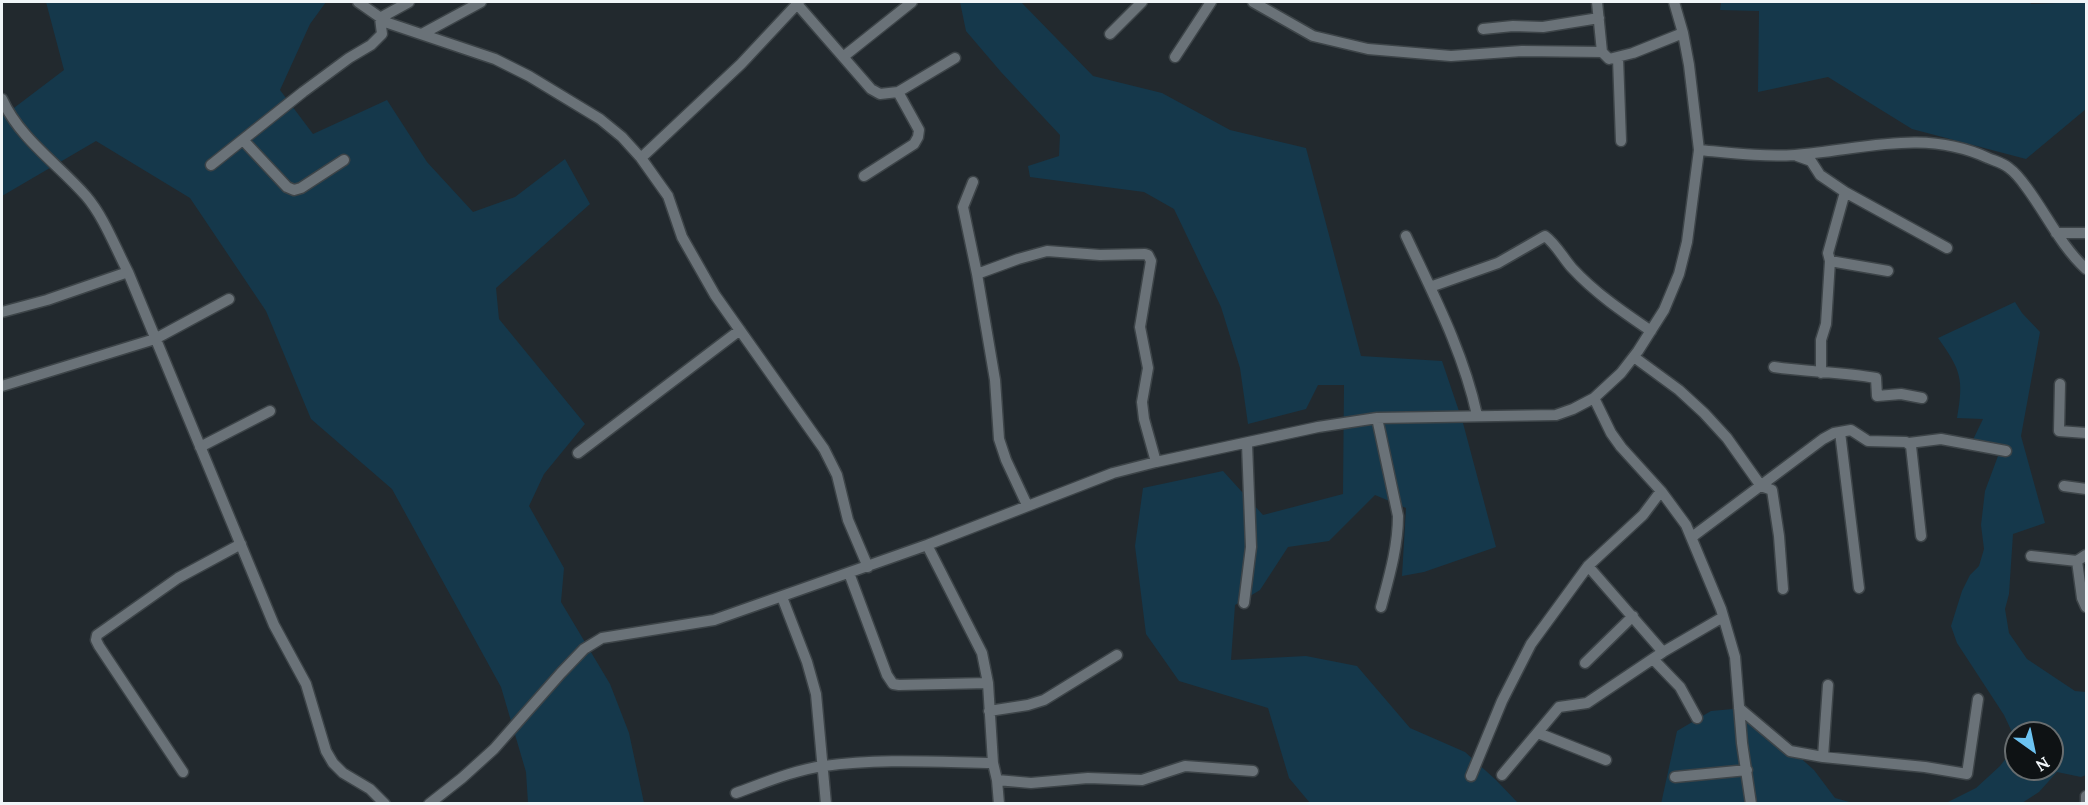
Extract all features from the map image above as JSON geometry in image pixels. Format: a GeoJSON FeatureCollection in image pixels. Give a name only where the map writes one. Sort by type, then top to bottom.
{"type":"FeatureCollection","features":[{"type":"Feature","properties":{"kind":"street"},"geometry":{"type":"LineString","coordinates":[[358,2],[388,23],[495,59],[529,76],[600,119],[622,137],[641,158],[672,203],[680,232],[710,286],[832,463],[849,520],[868,567]]}},
{"type":"Feature","properties":{"kind":"street"},"geometry":{"type":"LineString","coordinates":[[380,18],[409,2]]}},
{"type":"Feature","properties":{"kind":"street"},"geometry":{"type":"LineString","coordinates":[[422,34],[481,2]]}},
{"type":"Feature","properties":{"kind":"street"},"geometry":{"type":"LineString","coordinates":[[843,57],[912,2]]}},
{"type":"Feature","properties":{"kind":"street"},"geometry":{"type":"LineString","coordinates":[[1110,34],[1142,2]]}},
{"type":"Feature","properties":{"kind":"street"},"geometry":{"type":"LineString","coordinates":[[1174,57],[1211,2]]}},
{"type":"Feature","properties":{"kind":"street"},"geometry":{"type":"LineString","coordinates":[[1253,2],[1313,36],[1368,49],[1451,56],[1522,51],[1602,52]]}},
{"type":"Feature","properties":{"kind":"street"},"geometry":{"type":"LineString","coordinates":[[1597,2],[1602,52],[1609,59],[1658,44],[1683,33]]}},
{"type":"Feature","properties":{"kind":"street"},"geometry":{"type":"LineString","coordinates":[[429,804],[506,738],[561,673],[593,642],[602,638],[714,620],[868,567],[1113,473],[1156,462],[1318,427],[1377,418],[1556,415],[1594,398],[1621,373],[1634,357],[1664,310],[1679,274],[1687,242],[1699,150],[1683,33],[1674,2]]}},
{"type":"Feature","properties":{"kind":"street"},"geometry":{"type":"LineString","coordinates":[[641,158],[741,64],[798,3],[871,89],[880,94],[898,92],[955,58]]}},
{"type":"Feature","properties":{"kind":"street"},"geometry":{"type":"LineString","coordinates":[[212,165],[303,92],[349,58],[371,45],[382,34],[380,18]]}},
{"type":"Feature","properties":{"kind":"street"},"geometry":{"type":"LineString","coordinates":[[1483,29],[1513,26],[1543,27],[1599,18]]}},
{"type":"Feature","properties":{"kind":"street"},"geometry":{"type":"LineString","coordinates":[[1618,58],[1621,141]]}},
{"type":"Feature","properties":{"kind":"street"},"geometry":{"type":"LineString","coordinates":[[864,176],[914,144],[918,137],[919,130],[898,92]]}},
{"type":"Feature","properties":{"kind":"street"},"geometry":{"type":"LineString","coordinates":[[2,99],[8,114],[28,139],[86,195],[94,207],[128,273],[278,634],[306,684],[326,751],[343,773],[370,789],[385,804]]}},
{"type":"Feature","properties":{"kind":"street"},"geometry":{"type":"LineString","coordinates":[[243,140],[287,187],[294,190],[301,188],[344,160]]}},
{"type":"Feature","properties":{"kind":"street"},"geometry":{"type":"LineString","coordinates":[[1699,150],[1794,155],[1909,141],[1972,150],[2014,172],[2042,209],[2072,256],[2086,268]]}},
{"type":"Feature","properties":{"kind":"street"},"geometry":{"type":"LineString","coordinates":[[1794,155],[1811,161],[1820,175],[1845,192],[1947,248]]}},
{"type":"Feature","properties":{"kind":"street"},"geometry":{"type":"LineString","coordinates":[[973,182],[963,207],[995,380],[999,439],[1027,505]]}},
{"type":"Feature","properties":{"kind":"street"},"geometry":{"type":"LineString","coordinates":[[1821,373],[1821,340],[1826,324],[1830,261],[1828,253],[1845,192]]}},
{"type":"Feature","properties":{"kind":"street"},"geometry":{"type":"LineString","coordinates":[[2056,233],[2086,233]]}},
{"type":"Feature","properties":{"kind":"street"},"geometry":{"type":"LineString","coordinates":[[1406,236],[1461,356],[1477,415]]}},
{"type":"Feature","properties":{"kind":"street"},"geometry":{"type":"LineString","coordinates":[[1430,287],[1498,263],[1545,236],[1572,268],[1592,287],[1616,308],[1651,331]]}},
{"type":"Feature","properties":{"kind":"street"},"geometry":{"type":"LineString","coordinates":[[977,274],[1047,251],[1100,255],[1148,255],[1151,261],[1140,327],[1148,368],[1142,402],[1144,419],[1156,462]]}},
{"type":"Feature","properties":{"kind":"street"},"geometry":{"type":"LineString","coordinates":[[1830,261],[1888,271]]}},
{"type":"Feature","properties":{"kind":"street"},"geometry":{"type":"LineString","coordinates":[[2,312],[47,300],[128,273]]}},
{"type":"Feature","properties":{"kind":"street"},"geometry":{"type":"LineString","coordinates":[[2,386],[155,339],[229,299]]}},
{"type":"Feature","properties":{"kind":"street"},"geometry":{"type":"LineString","coordinates":[[578,453],[740,330]]}},
{"type":"Feature","properties":{"kind":"street"},"geometry":{"type":"LineString","coordinates":[[1634,357],[1679,390],[1704,413],[1727,438],[1761,486],[1772,490],[1779,536],[1783,589]]}},
{"type":"Feature","properties":{"kind":"street"},"geometry":{"type":"LineString","coordinates":[[1774,368],[1876,378],[1877,396],[1900,394],[1922,398]]}},
{"type":"Feature","properties":{"kind":"street"},"geometry":{"type":"LineString","coordinates":[[2060,384],[2059,430],[2086,433]]}},
{"type":"Feature","properties":{"kind":"street"},"geometry":{"type":"LineString","coordinates":[[1594,398],[1611,433],[1661,491],[1692,537],[1723,617],[1735,657],[1742,743],[1751,804]]}},
{"type":"Feature","properties":{"kind":"street"},"geometry":{"type":"LineString","coordinates":[[200,447],[270,411]]}},
{"type":"Feature","properties":{"kind":"street"},"geometry":{"type":"LineString","coordinates":[[1377,418],[1398,516],[1392,565],[1381,607]]}},
{"type":"Feature","properties":{"kind":"street"},"geometry":{"type":"LineString","coordinates":[[1692,537],[1823,439],[1840,432],[1853,431],[1871,442],[1909,443],[1941,440],[2006,451]]}},
{"type":"Feature","properties":{"kind":"street"},"geometry":{"type":"LineString","coordinates":[[1840,432],[1859,588]]}},
{"type":"Feature","properties":{"kind":"street"},"geometry":{"type":"LineString","coordinates":[[1909,443],[1912,449],[1921,536]]}},
{"type":"Feature","properties":{"kind":"street"},"geometry":{"type":"LineString","coordinates":[[1244,603],[1251,547],[1247,444]]}},
{"type":"Feature","properties":{"kind":"street"},"geometry":{"type":"LineString","coordinates":[[2064,486],[2086,489]]}},
{"type":"Feature","properties":{"kind":"street"},"geometry":{"type":"LineString","coordinates":[[1471,776],[1502,701],[1531,644],[1588,566],[1643,515],[1661,491]]}},
{"type":"Feature","properties":{"kind":"street"},"geometry":{"type":"LineString","coordinates":[[183,772],[99,646],[96,640],[97,635],[178,578],[241,544]]}},
{"type":"Feature","properties":{"kind":"street"},"geometry":{"type":"LineString","coordinates":[[927,545],[982,652],[988,683],[993,763],[999,804]]}},
{"type":"Feature","properties":{"kind":"street"},"geometry":{"type":"LineString","coordinates":[[2031,556],[2082,558],[2082,598],[2086,607]]}},
{"type":"Feature","properties":{"kind":"street"},"geometry":{"type":"LineString","coordinates":[[1588,566],[1663,652]]}},
{"type":"Feature","properties":{"kind":"street"},"geometry":{"type":"LineString","coordinates":[[849,573],[887,675],[893,684],[988,683]]}},
{"type":"Feature","properties":{"kind":"street"},"geometry":{"type":"LineString","coordinates":[[782,597],[807,662],[816,694],[826,804]]}},
{"type":"Feature","properties":{"kind":"street"},"geometry":{"type":"LineString","coordinates":[[1585,663],[1633,616]]}},
{"type":"Feature","properties":{"kind":"street"},"geometry":{"type":"LineString","coordinates":[[1502,775],[1559,707],[1587,703],[1663,652],[1723,617]]}},
{"type":"Feature","properties":{"kind":"street"},"geometry":{"type":"LineString","coordinates":[[989,711],[1044,700],[1117,655]]}},
{"type":"Feature","properties":{"kind":"street"},"geometry":{"type":"LineString","coordinates":[[1653,659],[1680,687],[1697,718]]}},
{"type":"Feature","properties":{"kind":"street"},"geometry":{"type":"LineString","coordinates":[[1823,757],[1828,685]]}},
{"type":"Feature","properties":{"kind":"street"},"geometry":{"type":"LineString","coordinates":[[1739,708],[1790,751],[1967,774],[1978,699]]}},
{"type":"Feature","properties":{"kind":"street"},"geometry":{"type":"LineString","coordinates":[[1538,733],[1606,760]]}},
{"type":"Feature","properties":{"kind":"street"},"geometry":{"type":"LineString","coordinates":[[736,793],[822,766],[883,761],[993,763]]}},
{"type":"Feature","properties":{"kind":"street"},"geometry":{"type":"LineString","coordinates":[[997,780],[1031,783],[1088,778],[1142,780],[1185,766],[1253,771]]}},
{"type":"Feature","properties":{"kind":"street"},"geometry":{"type":"LineString","coordinates":[[1675,777],[1747,770]]}},
{"type":"Feature","properties":{"kind":"street"},"geometry":{"type":"LineString","coordinates":[[2086,796],[2086,804]]}},
{"type":"Feature","properties":{"kind":"shaded area"},"geometry":{"type":"Polygon","coordinates":[[[46,2],[326,2],[310,24],[280,90],[313,134],[387,100],[427,162],[473,212],[515,197],[565,159],[590,204],[496,288],[499,319],[585,424],[544,474],[529,506],[564,568],[561,602],[610,684],[629,733],[644,803],[528,803],[526,772],[501,687],[392,489],[311,419],[266,311],[190,198],[96,141],[2,196],[2,117],[64,70],[46,2]]]}},
{"type":"Feature","properties":{"kind":"shaded area"},"geometry":{"type":"Polygon","coordinates":[[[960,2],[1021,2],[1093,76],[1162,93],[1230,130],[1306,148],[1361,356],[1442,361],[1463,423],[1496,547],[1424,572],[1402,576],[1406,508],[1375,495],[1329,541],[1288,547],[1260,590],[1235,605],[1231,660],[1306,656],[1357,666],[1410,728],[1465,752],[1518,803],[1310,803],[1289,778],[1268,708],[1179,681],[1146,634],[1135,546],[1143,488],[1223,471],[1263,515],[1343,494],[1344,385],[1318,385],[1306,409],[1248,424],[1240,368],[1221,307],[1174,209],[1144,192],[1030,177],[1028,166],[1059,156],[1060,135],[966,31],[960,2]]]}},
{"type":"Feature","properties":{"kind":"shaded area"},"geometry":{"type":"Polygon","coordinates":[[[1721,2],[2030,2],[2031,4],[2086,2],[2086,109],[2026,159],[1912,129],[1828,77],[1758,92],[1759,11],[1720,10],[1721,2]]]}},
{"type":"Feature","properties":{"kind":"shaded area"},"geometry":{"type":"Polygon","coordinates":[[[2015,302],[2040,332],[2021,436],[2045,523],[2013,534],[2009,594],[2005,609],[2009,633],[2027,659],[2075,691],[2086,692],[2086,775],[2081,777],[2064,773],[2064,721],[2007,721],[1957,643],[1951,626],[1962,591],[1970,575],[1979,566],[1984,549],[1981,525],[1985,491],[1998,456],[1969,448],[1983,419],[1957,418],[1960,384],[1952,359],[1938,338],[2015,302]]]}},
{"type":"Feature","properties":{"kind":"shaded area"},"geometry":{"type":"Polygon","coordinates":[[[1744,708],[1814,770],[1835,798],[1853,803],[1661,804],[1677,731],[1711,711],[1744,708]]]}},
{"type":"Feature","properties":{"kind":"shaded area"},"geometry":{"type":"Polygon","coordinates":[[[2004,761],[2004,781],[2049,781],[2039,792],[2022,803],[1946,803],[1976,788],[2004,761]]]}}]}
